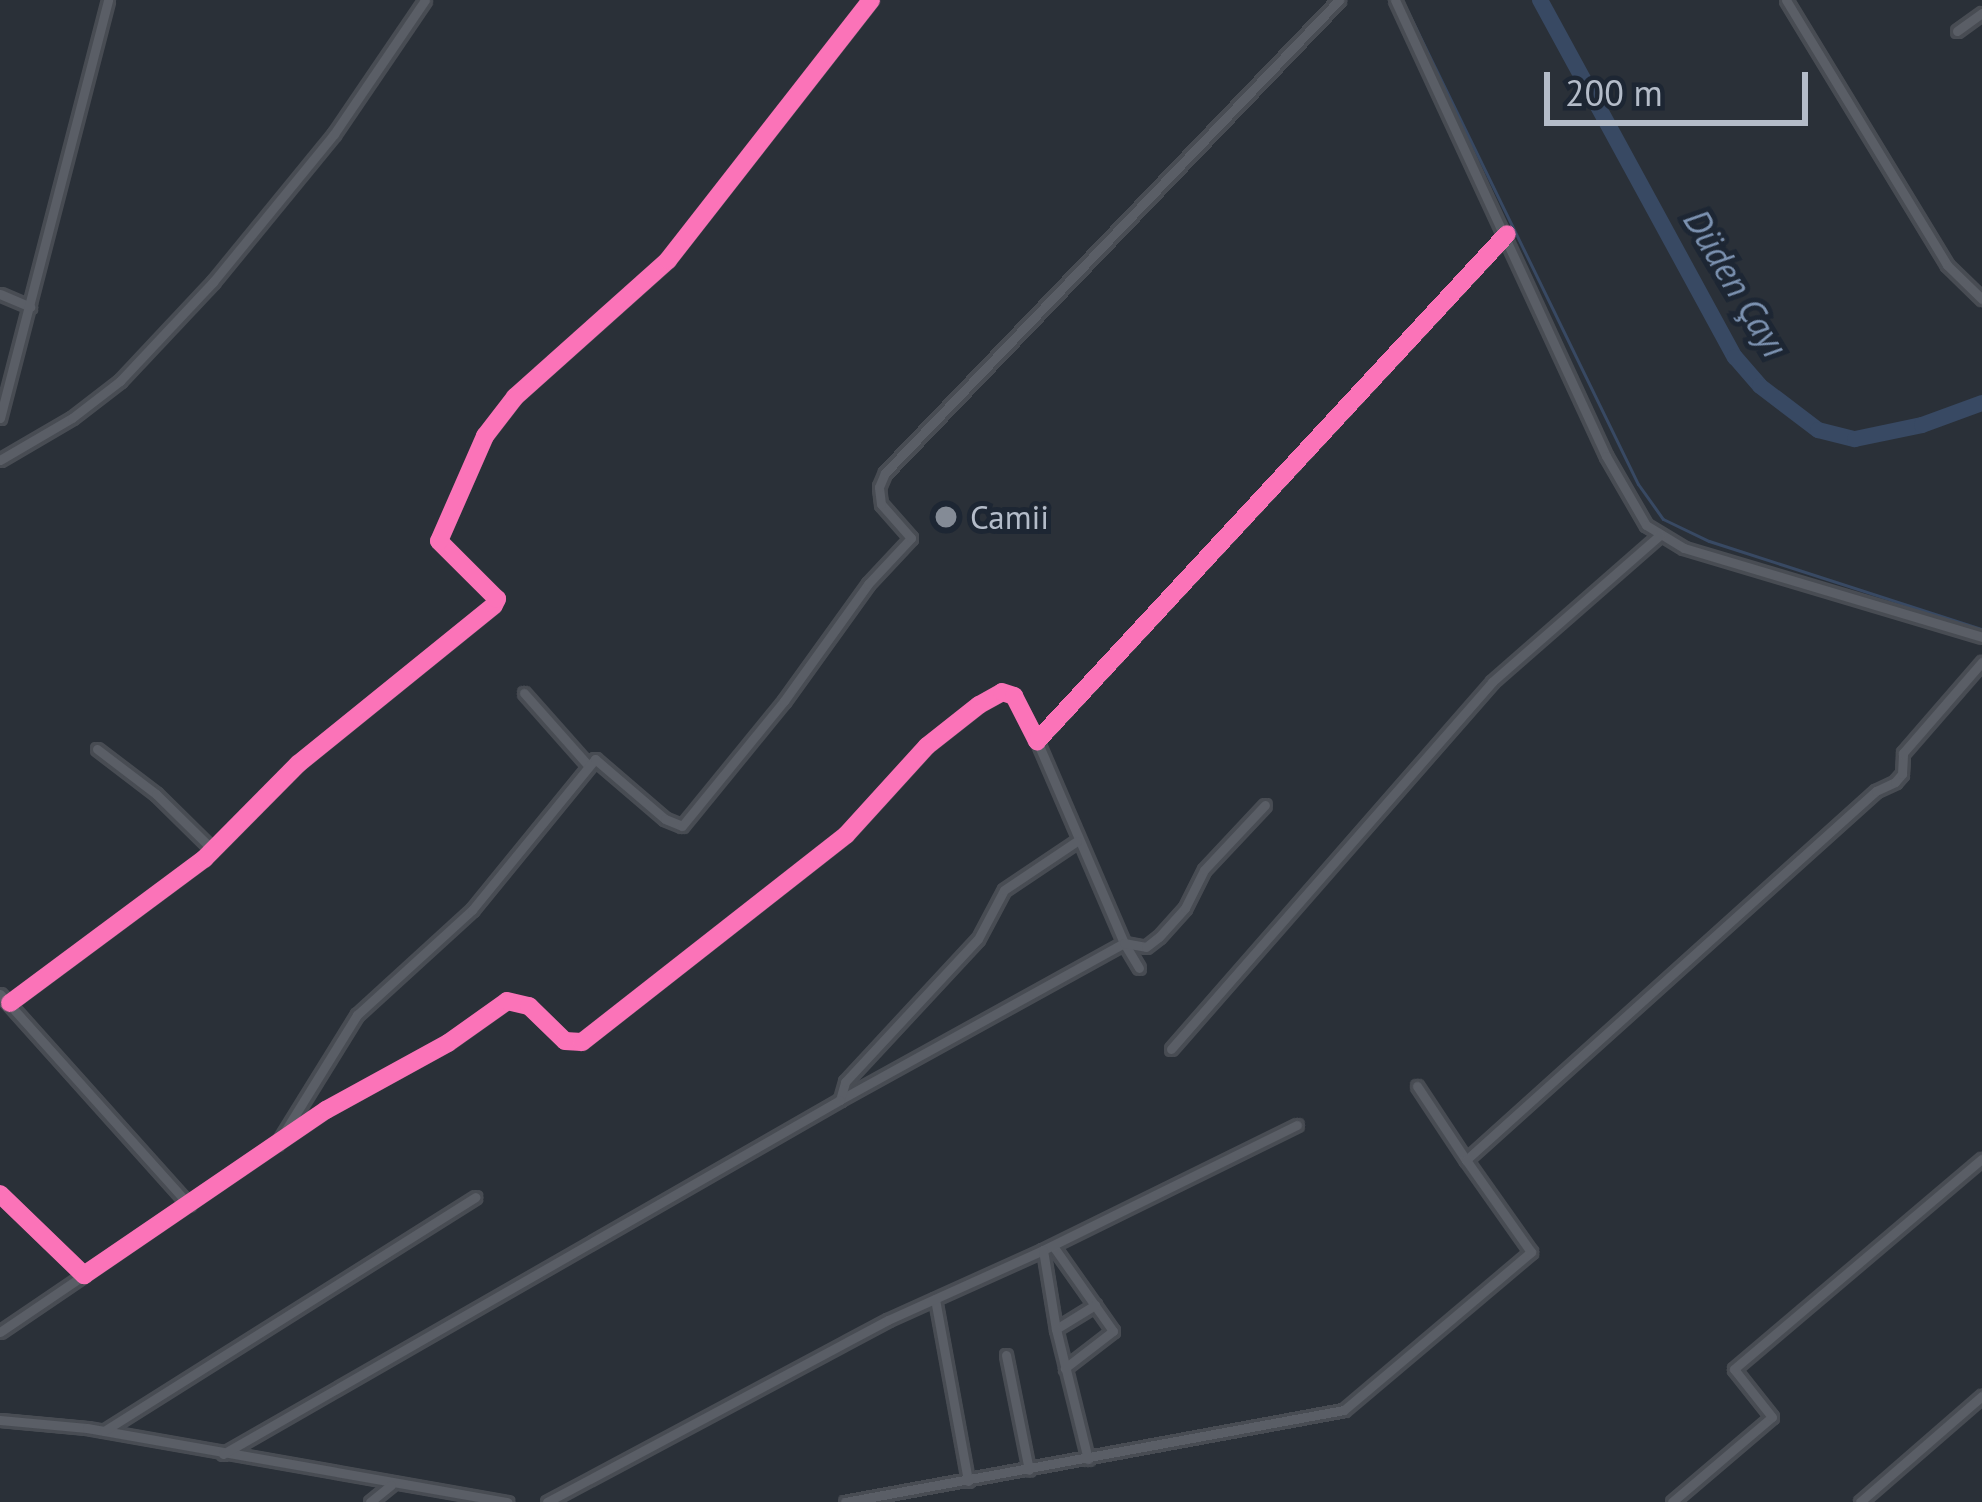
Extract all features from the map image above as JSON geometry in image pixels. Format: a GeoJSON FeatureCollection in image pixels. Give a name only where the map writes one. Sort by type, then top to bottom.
{"type":"FeatureCollection","features":[{"type":"Feature","properties":{"kind":"street"},"geometry":{"type":"LineString","coordinates":[[0,418],[108,0]]}},
{"type":"Feature","properties":{"kind":"street"},"geometry":{"type":"LineString","coordinates":[[0,460],[72,418],[120,381],[213,283],[334,134],[424,0]]}},
{"type":"Feature","properties":{"kind":"street"},"geometry":{"type":"LineString","coordinates":[[10,1003],[212,849],[298,764],[494,605],[497,599],[439,541],[485,436],[515,397],[668,260],[871,0]]}},
{"type":"Feature","properties":{"kind":"street"},"geometry":{"type":"LineString","coordinates":[[275,1146],[357,1016],[472,910],[588,765],[602,761],[664,818],[682,826],[784,701],[876,574],[911,538],[881,504],[879,487],[885,472],[1339,0]]}},
{"type":"Feature","properties":{"kind":"street"},"geometry":{"type":"LineString","coordinates":[[1395,0],[1636,512],[1660,535],[1684,548],[1982,637]]}},
{"type":"Feature","properties":{"kind":"street"},"geometry":{"type":"LineString","coordinates":[[1786,0],[1947,266],[1982,299]]}},
{"type":"Feature","properties":{"kind":"street"},"geometry":{"type":"LineString","coordinates":[[1957,31],[1982,14]]}},
{"type":"Feature","properties":{"kind":"street"},"geometry":{"type":"LineString","coordinates":[[1037,741],[1507,234]]}},
{"type":"Feature","properties":{"kind":"street"},"geometry":{"type":"LineString","coordinates":[[0,294],[30,307]]}},
{"type":"Feature","properties":{"kind":"street"},"geometry":{"type":"LineString","coordinates":[[1171,1048],[1492,682],[1660,535]]}},
{"type":"Feature","properties":{"kind":"street"},"geometry":{"type":"LineString","coordinates":[[1466,1160],[1876,791],[1894,782],[1902,774],[1903,753],[1982,662]]}},
{"type":"Feature","properties":{"kind":"street"},"geometry":{"type":"LineString","coordinates":[[524,692],[588,765]]}},
{"type":"Feature","properties":{"kind":"street"},"geometry":{"type":"LineString","coordinates":[[0,1332],[326,1110],[448,1043],[507,1001],[524,1002],[566,1041],[582,1042],[832,847],[926,746],[1002,692],[1019,703],[1077,841],[1139,968]]}},
{"type":"Feature","properties":{"kind":"street"},"geometry":{"type":"LineString","coordinates":[[97,749],[156,794],[212,849]]}},
{"type":"Feature","properties":{"kind":"street"},"geometry":{"type":"LineString","coordinates":[[223,1454],[1124,943],[1146,947],[1185,908],[1204,871],[1265,806]]}},
{"type":"Feature","properties":{"kind":"street"},"geometry":{"type":"LineString","coordinates":[[840,1100],[845,1082],[978,939],[1004,890],[1077,841]]}},
{"type":"Feature","properties":{"kind":"street"},"geometry":{"type":"LineString","coordinates":[[0,994],[189,1205]]}},
{"type":"Feature","properties":{"kind":"street"},"geometry":{"type":"LineString","coordinates":[[845,1502],[1344,1410],[1361,1399],[1531,1252],[1417,1086]]}},
{"type":"Feature","properties":{"kind":"street"},"geometry":{"type":"LineString","coordinates":[[547,1502],[935,1299],[1297,1125]]}},
{"type":"Feature","properties":{"kind":"street"},"geometry":{"type":"LineString","coordinates":[[1672,1502],[1772,1417],[1734,1369],[1982,1159]]}},
{"type":"Feature","properties":{"kind":"street"},"geometry":{"type":"LineString","coordinates":[[0,1194],[84,1276]]}},
{"type":"Feature","properties":{"kind":"street"},"geometry":{"type":"LineString","coordinates":[[104,1431],[475,1197]]}},
{"type":"Feature","properties":{"kind":"street"},"geometry":{"type":"LineString","coordinates":[[1048,1248],[1056,1329],[1088,1459]]}},
{"type":"Feature","properties":{"kind":"street"},"geometry":{"type":"LineString","coordinates":[[1048,1248],[1113,1331],[1065,1368]]}},
{"type":"Feature","properties":{"kind":"street"},"geometry":{"type":"LineString","coordinates":[[935,1299],[968,1481]]}},
{"type":"Feature","properties":{"kind":"street"},"geometry":{"type":"LineString","coordinates":[[1056,1329],[1095,1306]]}},
{"type":"Feature","properties":{"kind":"street"},"geometry":{"type":"LineString","coordinates":[[1006,1355],[1029,1470]]}},
{"type":"Feature","properties":{"kind":"street"},"geometry":{"type":"LineString","coordinates":[[1860,1502],[1982,1396]]}},
{"type":"Feature","properties":{"kind":"street"},"geometry":{"type":"LineString","coordinates":[[0,1420],[104,1431],[508,1502]]}},
{"type":"Feature","properties":{"kind":"street"},"geometry":{"type":"LineString","coordinates":[[370,1502],[391,1485]]}},
{"type":"Feature","properties":{"kind":"waterway"},"geometry":{"type":"LineString","coordinates":[[1402,0],[1638,484],[1663,519],[1709,541],[1982,629]]}},
{"type":"Feature","properties":{"kind":"waterway","name":"Düden Çayı"},"geometry":{"type":"LineString","coordinates":[[1540,0],[1735,357],[1760,386],[1818,430],[1855,439],[1922,425],[1982,403]]}},
{"type":"Feature","properties":{"kind":"cycle path"},"geometry":{"type":"LineString","coordinates":[[10,1003],[204,859],[298,764],[494,605],[497,599],[439,541],[485,436],[515,397],[668,260],[871,0]]}},
{"type":"Feature","properties":{"kind":"cycle path"},"geometry":{"type":"LineString","coordinates":[[0,1194],[84,1275],[326,1110],[448,1043],[507,1001],[529,1006],[565,1041],[582,1042],[846,835],[927,746],[979,705],[1002,692],[1014,696],[1037,741],[1507,234]]}},
{"type":"Feature","properties":{"kind":"place","name":"Camii"},"geometry":{"type":"Point","coordinates":[946,517]}}]}
